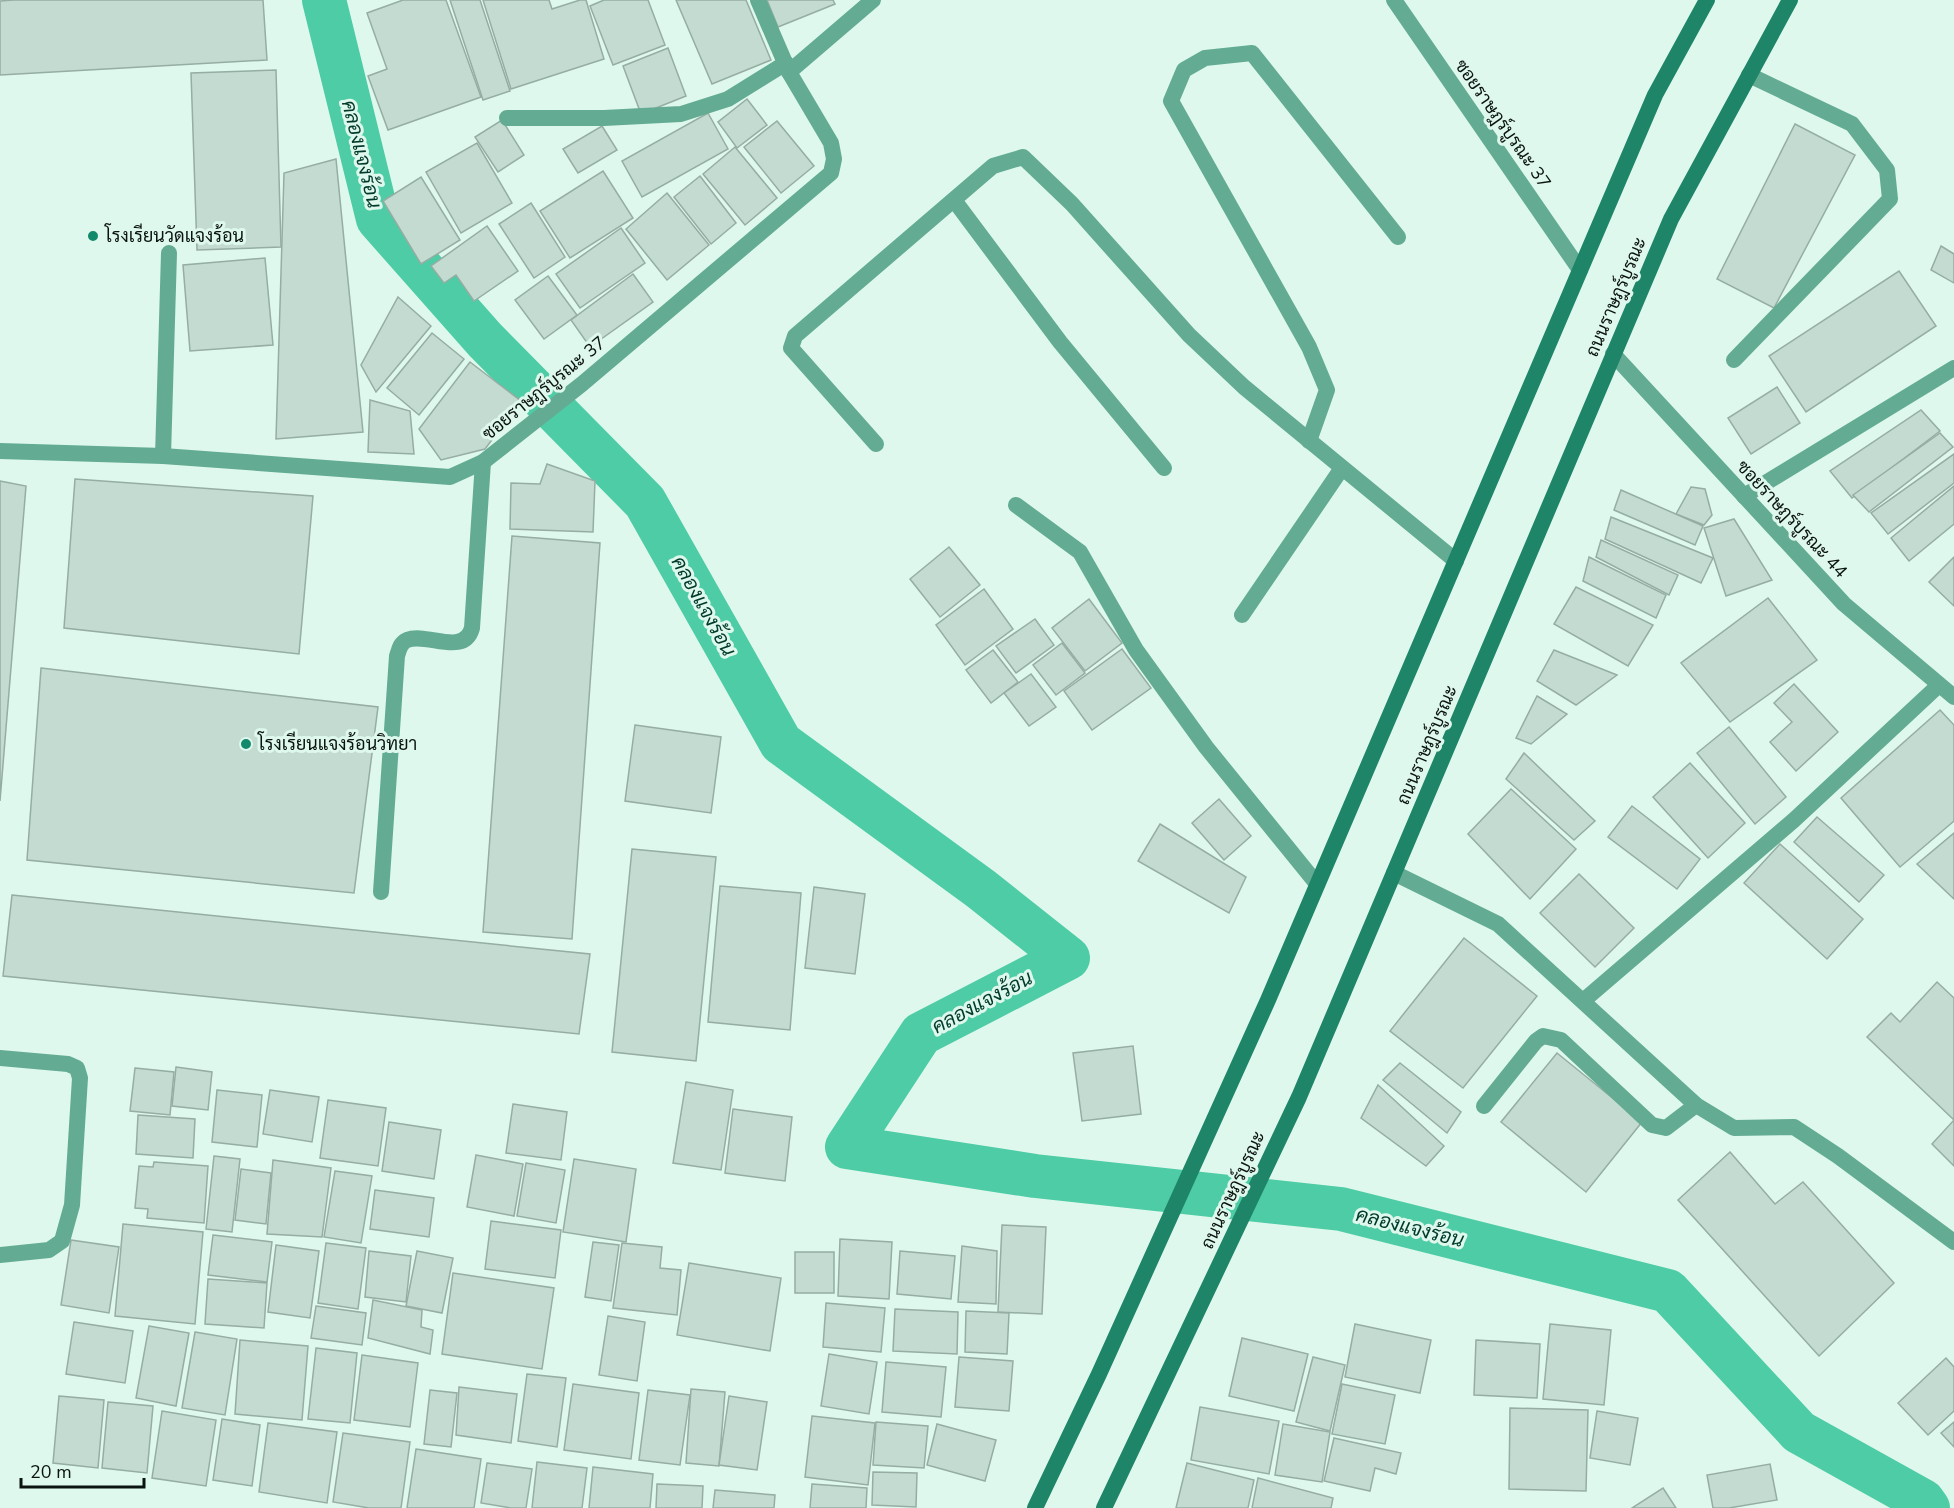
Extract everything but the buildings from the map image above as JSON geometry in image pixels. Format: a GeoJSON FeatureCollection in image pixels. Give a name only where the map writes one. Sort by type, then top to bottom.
{"type":"FeatureCollection","features":[{"type":"Feature","properties":{"kind":"main road"},"geometry":{"type":"LineString","coordinates":[[1035,1508],[1099,1374],[1268,1000],[1655,95],[1707,0]]}},
{"type":"Feature","properties":{"kind":"main road","name":"ถนนราษฎร์บูรณะ"},"geometry":{"type":"LineString","coordinates":[[1104,1508],[1299,1097],[1671,219],[1790,0]]}},
{"type":"Feature","properties":{"kind":"street","name":"ซอยราษฎร์บูรณะ 37"},"geometry":{"type":"LineString","coordinates":[[0,451],[163,456],[450,477],[483,462],[582,384],[831,173],[834,159],[831,143],[788,67],[758,0]]}},
{"type":"Feature","properties":{"kind":"street"},"geometry":{"type":"LineString","coordinates":[[507,118],[604,118],[681,114],[728,99],[788,67],[873,0]]}},
{"type":"Feature","properties":{"kind":"street","name":"ซอยราษฎร์บูรณะ 37"},"geometry":{"type":"LineString","coordinates":[[1394,0],[1580,270]]}},
{"type":"Feature","properties":{"kind":"street"},"geometry":{"type":"LineString","coordinates":[[1309,441],[1327,390],[1309,347],[1171,101],[1184,70],[1205,58],[1252,53],[1398,237]]}},
{"type":"Feature","properties":{"kind":"street"},"geometry":{"type":"LineString","coordinates":[[1734,360],[1890,199],[1887,170],[1852,124],[1749,75]]}},
{"type":"Feature","properties":{"kind":"street"},"geometry":{"type":"LineString","coordinates":[[876,444],[791,348],[795,336],[993,166],[1023,158],[1072,204],[1189,335],[1244,387],[1456,561]]}},
{"type":"Feature","properties":{"kind":"street"},"geometry":{"type":"LineString","coordinates":[[954,200],[1060,342],[1164,468]]}},
{"type":"Feature","properties":{"kind":"street"},"geometry":{"type":"LineString","coordinates":[[163,456],[169,253]]}},
{"type":"Feature","properties":{"kind":"street","name":"ซอยราษฎร์บูรณะ 44"},"geometry":{"type":"LineString","coordinates":[[1613,354],[1844,604],[1954,698]]}},
{"type":"Feature","properties":{"kind":"street"},"geometry":{"type":"LineString","coordinates":[[1744,496],[1954,368]]}},
{"type":"Feature","properties":{"kind":"street"},"geometry":{"type":"LineString","coordinates":[[381,892],[396,656],[400,646],[406,640],[455,642],[465,641],[470,637],[483,462]]}},
{"type":"Feature","properties":{"kind":"street"},"geometry":{"type":"LineString","coordinates":[[1242,615],[1342,468]]}},
{"type":"Feature","properties":{"kind":"street"},"geometry":{"type":"LineString","coordinates":[[1016,506],[1080,552],[1136,651],[1206,747],[1317,884]]}},
{"type":"Feature","properties":{"kind":"street"},"geometry":{"type":"LineString","coordinates":[[1583,1001],[1794,820],[1939,685]]}},
{"type":"Feature","properties":{"kind":"street"},"geometry":{"type":"LineString","coordinates":[[1394,873],[1498,924],[1696,1105],[1734,1128],[1794,1127],[1838,1156],[1954,1242]]}},
{"type":"Feature","properties":{"kind":"street"},"geometry":{"type":"LineString","coordinates":[[1484,1106],[1536,1041],[1544,1036],[1560,1040],[1652,1125],[1666,1128],[1696,1105]]}},
{"type":"Feature","properties":{"kind":"street"},"geometry":{"type":"LineString","coordinates":[[0,1058],[68,1064],[77,1068],[80,1078],[72,1205],[62,1240],[49,1250],[0,1255]]}},
{"type":"Feature","properties":{"kind":"waterway","name":"คลองแจงร้อน"},"geometry":{"type":"LineString","coordinates":[[324,0],[378,219],[485,340],[645,502],[781,743],[981,889],[1068,958],[921,1034],[847,1147],[1035,1176],[1341,1209],[1668,1291],[1799,1432],[1923,1501],[1928,1508]]}},
{"type":"Feature","properties":{"kind":"place","name":"โรงเรียนวัดแจงร้อน"},"geometry":{"type":"Point","coordinates":[93,236]}},
{"type":"Feature","properties":{"kind":"place","name":"โรงเรียนแจงร้อนวิทยา"},"geometry":{"type":"Point","coordinates":[246,744]}}]}
